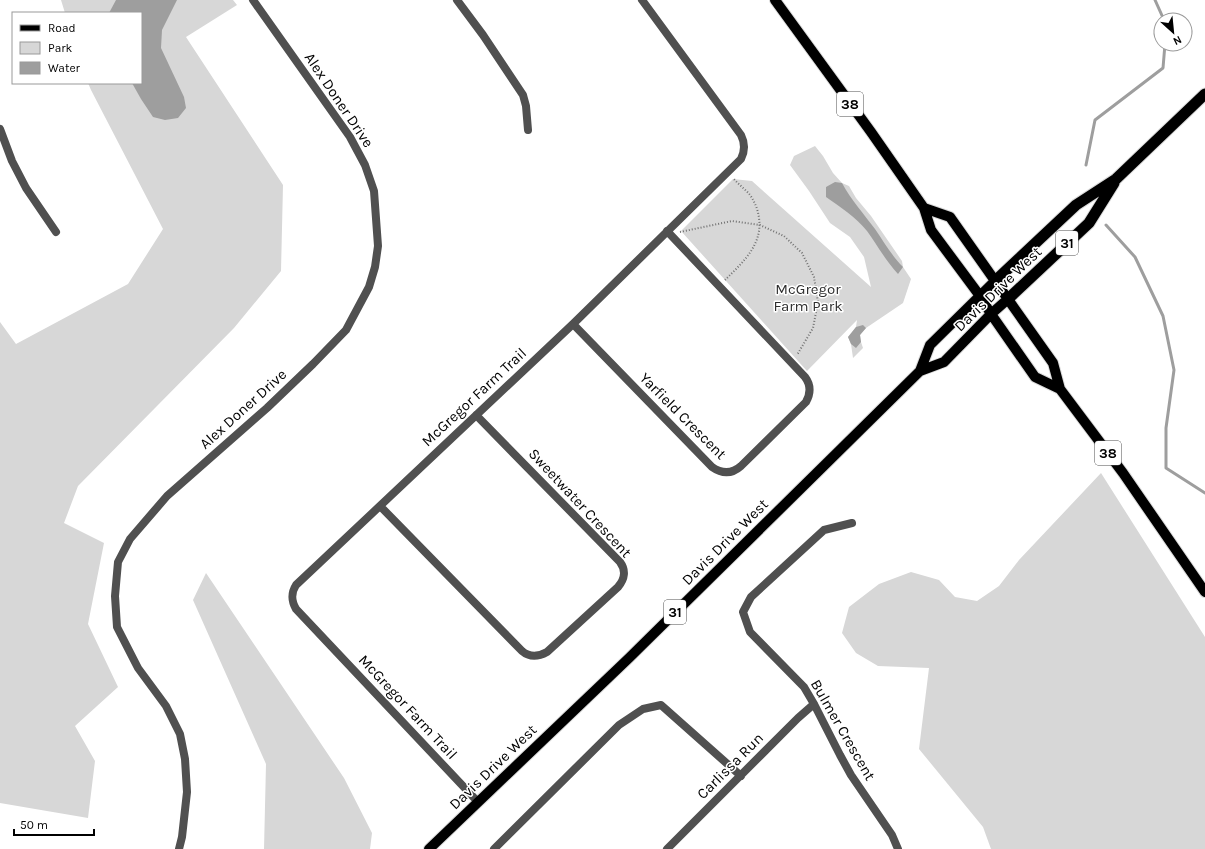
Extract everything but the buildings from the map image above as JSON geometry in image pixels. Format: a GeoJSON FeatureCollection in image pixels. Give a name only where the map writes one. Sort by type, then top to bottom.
{"type":"FeatureCollection","features":[{"type":"Feature","properties":{"kind":"highway","name":"Davis Drive West"},"geometry":{"type":"LineString","coordinates":[[995,282],[1076,206],[1116,179],[1205,94]]}},
{"type":"Feature","properties":{"kind":"highway","name":"Davis Drive West"},"geometry":{"type":"LineString","coordinates":[[1008,299],[1089,223],[1116,179]]}},
{"type":"Feature","properties":{"kind":"main road","name":"38"},"geometry":{"type":"LineString","coordinates":[[775,0],[924,208],[931,230],[980,296],[1035,377],[1060,389]]}},
{"type":"Feature","properties":{"kind":"main road","name":"38"},"geometry":{"type":"LineString","coordinates":[[924,208],[950,217],[1053,364],[1060,389],[1123,473],[1205,592]]}},
{"type":"Feature","properties":{"kind":"main road","name":"Davis Drive West"},"geometry":{"type":"LineString","coordinates":[[920,371],[930,345],[995,282]]}},
{"type":"Feature","properties":{"kind":"main road","name":"Davis Drive West"},"geometry":{"type":"LineString","coordinates":[[429,849],[634,652],[920,371],[944,362],[991,314],[1008,299]]}},
{"type":"Feature","properties":{"kind":"street","name":"Alex Doner Drive"},"geometry":{"type":"LineString","coordinates":[[179,849],[187,792],[185,759],[180,734],[166,706],[138,668],[117,627],[115,596],[118,562],[130,539],[167,496],[267,408],[346,330],[370,287],[378,246],[374,191],[365,165],[350,137],[253,0]]}},
{"type":"Feature","properties":{"kind":"street"},"geometry":{"type":"LineString","coordinates":[[457,0],[483,35],[523,95],[526,106],[528,130]]}},
{"type":"Feature","properties":{"kind":"street","name":"McGregor Farm Trail"},"geometry":{"type":"LineString","coordinates":[[478,802],[296,609],[292,594],[296,585],[668,233],[737,163],[743,154],[744,146],[740,133],[642,0]]}},
{"type":"Feature","properties":{"kind":"street"},"geometry":{"type":"LineString","coordinates":[[0,129],[12,161],[26,188],[56,232]]}},
{"type":"Feature","properties":{"kind":"street","name":"Yarfield Crescent"},"geometry":{"type":"LineString","coordinates":[[573,324],[712,467],[724,472],[730,472],[739,468],[807,400],[810,392],[808,383],[805,377],[792,363],[668,233]]}},
{"type":"Feature","properties":{"kind":"street","name":"Sweetwater Crescent"},"geometry":{"type":"LineString","coordinates":[[380,506],[522,651],[529,655],[538,656],[547,652],[618,587],[624,576],[624,570],[620,562],[476,415]]}},
{"type":"Feature","properties":{"kind":"street","name":"Bulmer Crescent"},"geometry":{"type":"LineString","coordinates":[[852,523],[824,530],[751,597],[743,612],[750,632],[804,687],[840,755],[892,835],[898,849]]}},
{"type":"Feature","properties":{"kind":"street","name":"Carlissa Run"},"geometry":{"type":"LineString","coordinates":[[667,849],[798,718],[814,704]]}},
{"type":"Feature","properties":{"kind":"street"},"geometry":{"type":"LineString","coordinates":[[494,849],[619,725],[643,709],[661,705],[741,776]]}},
{"type":"Feature","properties":{"kind":"path"},"geometry":{"type":"LineString","coordinates":[[719,286],[750,253],[757,240],[760,225],[758,210],[751,196],[733,178],[737,175]]}},
{"type":"Feature","properties":{"kind":"path"},"geometry":{"type":"LineString","coordinates":[[668,233],[732,221],[760,225],[784,236],[802,254],[814,276],[818,302],[813,328],[792,363]]}},
{"type":"Feature","properties":{"kind":"green space"},"geometry":{"type":"Polygon","coordinates":[[[61,0],[233,0],[237,5],[186,37],[283,185],[281,271],[234,328],[78,486],[64,523],[104,543],[88,624],[118,687],[75,726],[95,761],[88,818],[0,803],[0,322],[16,344],[128,284],[163,229],[88,84],[142,84],[142,12],[65,12],[61,0]]]}},
{"type":"Feature","properties":{"kind":"green space","name":"McGregor Farm Park"},"geometry":{"type":"Polygon","coordinates":[[[815,146],[833,173],[842,183],[849,186],[856,198],[871,216],[902,261],[903,267],[911,279],[903,303],[866,328],[860,335],[863,348],[853,358],[851,344],[848,337],[856,327],[857,320],[807,371],[681,231],[733,179],[752,181],[871,287],[864,257],[850,237],[830,223],[790,165],[794,156],[815,146]]]}},
{"type":"Feature","properties":{"kind":"green space"},"geometry":{"type":"Polygon","coordinates":[[[1101,473],[1205,637],[1205,849],[991,849],[983,827],[919,749],[929,668],[878,666],[856,653],[842,633],[849,607],[879,584],[911,572],[939,580],[955,597],[977,601],[999,586],[1019,560],[1101,473]]]}},
{"type":"Feature","properties":{"kind":"green space"},"geometry":{"type":"Polygon","coordinates":[[[206,573],[344,778],[372,833],[370,849],[264,849],[266,764],[193,600],[206,573]]]}},
{"type":"Feature","properties":{"kind":"water"},"geometry":{"type":"Polygon","coordinates":[[[116,0],[177,0],[162,30],[161,48],[184,97],[186,108],[178,118],[165,120],[153,117],[133,84],[142,84],[142,12],[110,12],[116,0]]]}},
{"type":"Feature","properties":{"kind":"water"},"geometry":{"type":"Polygon","coordinates":[[[835,182],[842,183],[853,201],[903,267],[898,274],[863,226],[848,212],[826,197],[826,187],[835,182]]]}},
{"type":"Feature","properties":{"kind":"water"},"geometry":{"type":"Polygon","coordinates":[[[863,325],[866,328],[860,335],[861,342],[856,348],[851,344],[848,337],[856,327],[863,325]]]}},
{"type":"Feature","properties":{"kind":"waterway"},"geometry":{"type":"LineString","coordinates":[[1155,0],[1160,12]]}},
{"type":"Feature","properties":{"kind":"waterway"},"geometry":{"type":"LineString","coordinates":[[1086,165],[1095,120],[1163,68],[1164,52]]}},
{"type":"Feature","properties":{"kind":"waterway"},"geometry":{"type":"LineString","coordinates":[[1106,225],[1135,257],[1163,316],[1174,370],[1166,428],[1166,468],[1205,493]]}}]}
